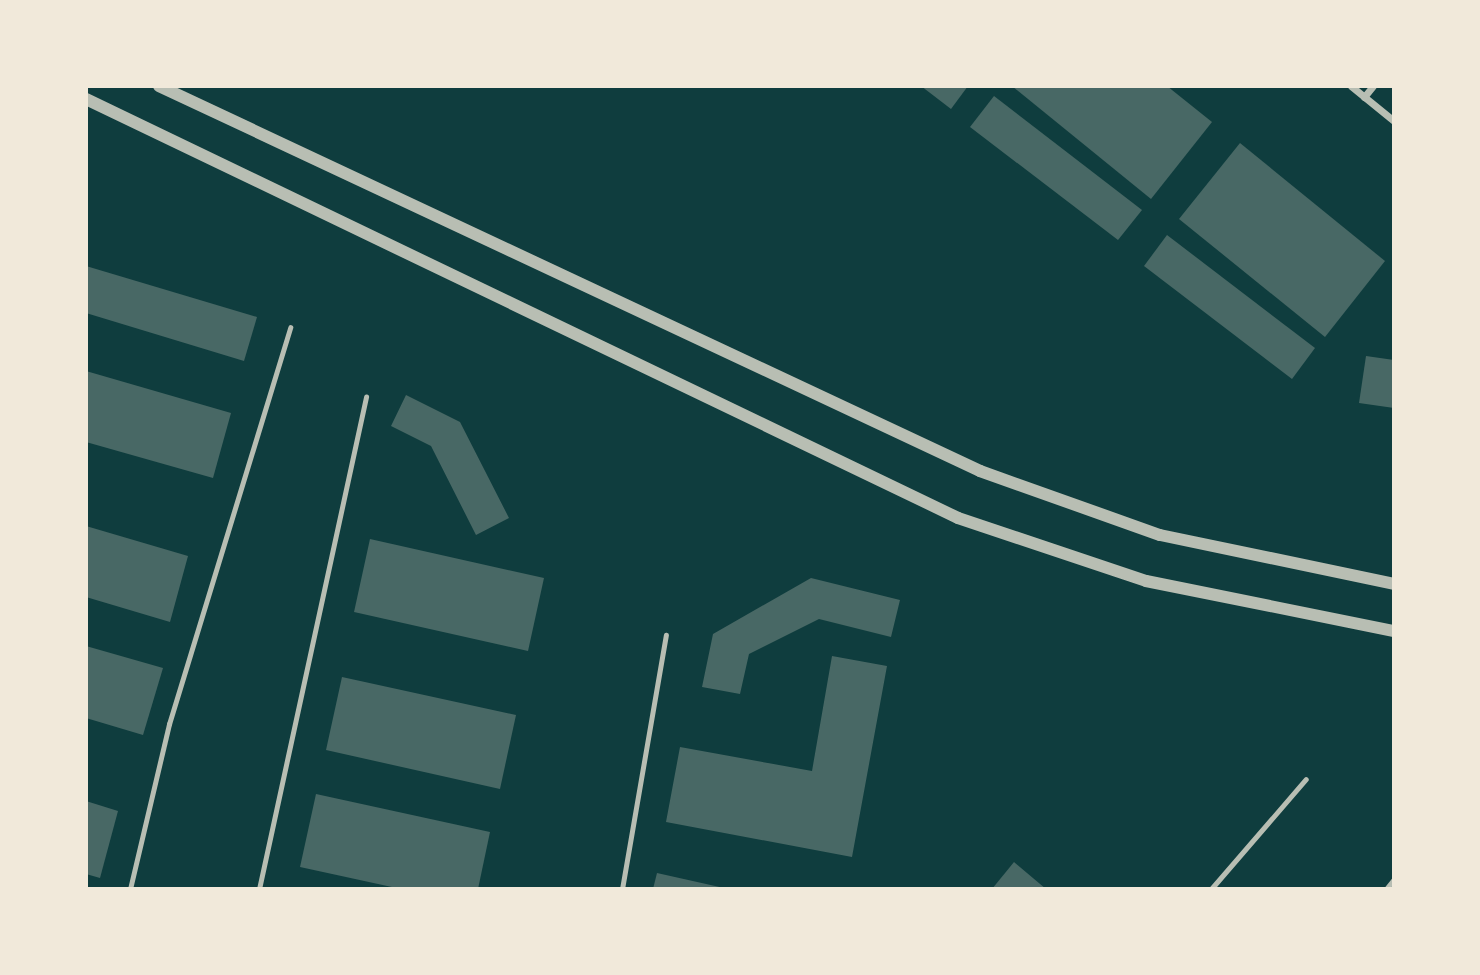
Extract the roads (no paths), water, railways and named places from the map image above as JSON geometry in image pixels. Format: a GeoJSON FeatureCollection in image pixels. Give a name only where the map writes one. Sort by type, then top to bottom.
{"type":"FeatureCollection","features":[{"type":"Feature","properties":{"kind":"street"},"geometry":{"type":"LineString","coordinates":[[159,86],[980,471],[1160,535],[1394,584]]}},
{"type":"Feature","properties":{"kind":"street"},"geometry":{"type":"LineString","coordinates":[[1350,86],[1394,121]]}},
{"type":"Feature","properties":{"kind":"street"},"geometry":{"type":"LineString","coordinates":[[1364,97],[1373,86]]}},
{"type":"Feature","properties":{"kind":"street"},"geometry":{"type":"LineString","coordinates":[[86,99],[958,518],[1146,582],[1394,631]]}},
{"type":"Feature","properties":{"kind":"lane"},"geometry":{"type":"LineString","coordinates":[[130,889],[169,724],[290,327]]}},
{"type":"Feature","properties":{"kind":"lane"},"geometry":{"type":"LineString","coordinates":[[259,889],[366,397]]}},
{"type":"Feature","properties":{"kind":"lane"},"geometry":{"type":"LineString","coordinates":[[622,889],[666,635]]}},
{"type":"Feature","properties":{"kind":"lane"},"geometry":{"type":"LineString","coordinates":[[1211,889],[1306,779]]}},
{"type":"Feature","properties":{"kind":"lane"},"geometry":{"type":"LineString","coordinates":[[1386,889],[1394,879]]}}]}
